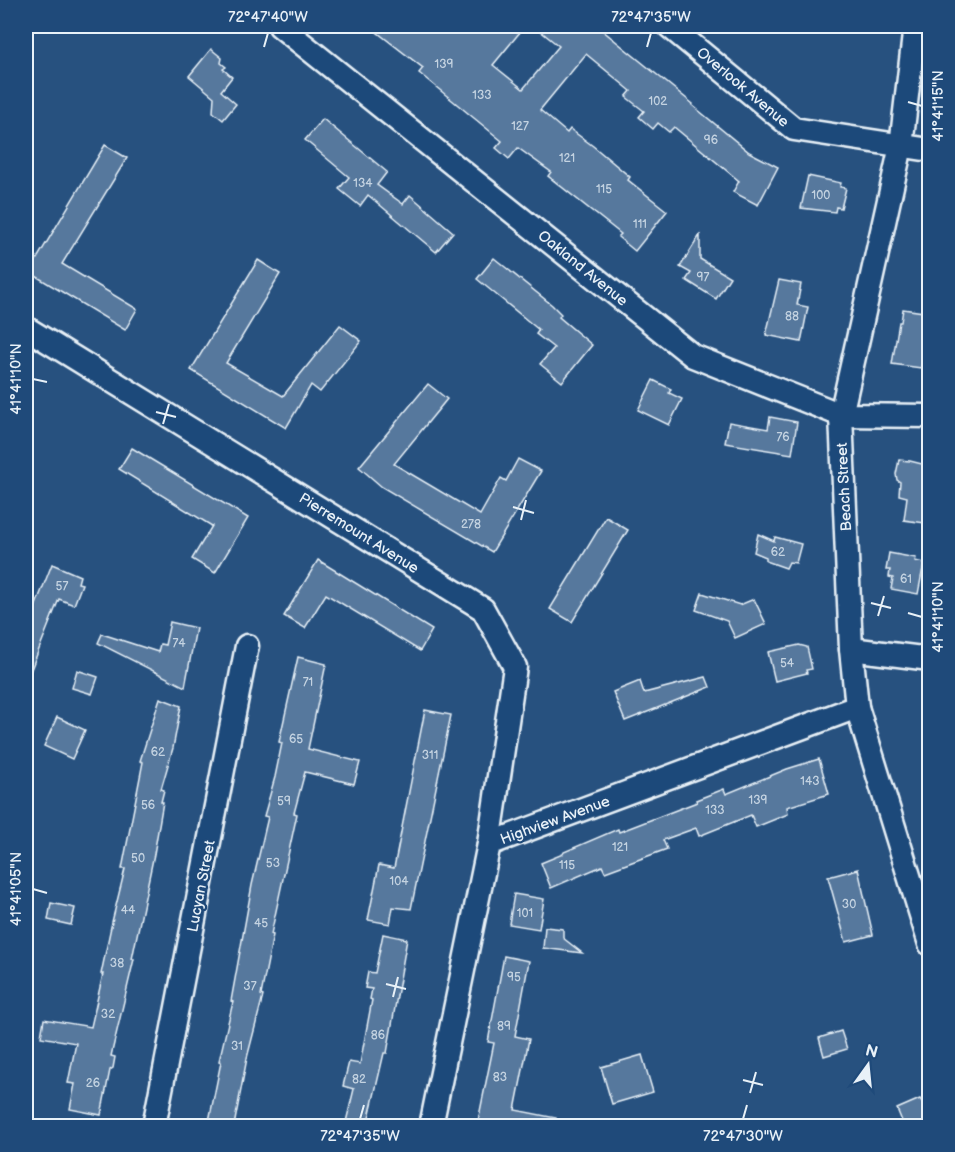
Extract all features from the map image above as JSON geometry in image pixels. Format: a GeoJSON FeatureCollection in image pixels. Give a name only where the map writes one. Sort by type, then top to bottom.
{"type":"FeatureCollection","features":[{"type":"Feature","properties":{"kind":"street","name":"Oakland Avenue"},"geometry":{"type":"LineString","coordinates":[[280,26],[693,356],[840,415],[930,416]]}},
{"type":"Feature","properties":{"kind":"street","name":"Overlook Avenue"},"geometry":{"type":"LineString","coordinates":[[669,26],[794,129],[930,150]]}},
{"type":"Feature","properties":{"kind":"street","name":"Beach Street"},"geometry":{"type":"LineString","coordinates":[[915,26],[901,146],[840,415],[851,649],[857,707],[930,944]]}},
{"type":"Feature","properties":{"kind":"street","name":"Pierremount Avenue"},"geometry":{"type":"LineString","coordinates":[[26,328],[483,609],[515,667],[489,844]]}},
{"type":"Feature","properties":{"kind":"street","name":"Lucyan Street"},"geometry":{"type":"LineString","coordinates":[[154,1126],[247,646]]}},
{"type":"Feature","properties":{"kind":"street"},"geometry":{"type":"LineString","coordinates":[[851,649],[930,659]]}},
{"type":"Feature","properties":{"kind":"street","name":"Highview Avenue"},"geometry":{"type":"LineString","coordinates":[[431,1126],[489,844],[857,707]]}},
{"type":"Feature","properties":{"kind":"building"},"geometry":{"type":"Polygon","coordinates":[[[369,26],[525,26],[493,65],[523,89],[559,46],[534,26],[597,26],[749,152],[778,167],[758,205],[733,192],[739,181],[674,127],[669,132],[658,123],[653,129],[639,117],[644,111],[626,97],[631,91],[586,54],[540,110],[567,133],[570,129],[593,146],[630,177],[628,180],[667,211],[635,251],[618,237],[621,234],[548,176],[551,172],[518,148],[509,159],[496,148],[502,141],[419,73],[423,68],[369,26]]]}},
{"type":"Feature","properties":{"kind":"building"},"geometry":{"type":"Polygon","coordinates":[[[211,49],[222,58],[221,63],[226,67],[223,69],[232,77],[221,91],[236,104],[223,120],[213,112],[214,97],[189,76],[211,49]]]}},
{"type":"Feature","properties":{"kind":"building"},"geometry":{"type":"Polygon","coordinates":[[[323,119],[387,172],[377,185],[403,204],[410,195],[453,232],[436,252],[368,195],[360,206],[339,189],[349,177],[305,140],[323,119]]]}},
{"type":"Feature","properties":{"kind":"building"},"geometry":{"type":"Polygon","coordinates":[[[105,145],[127,158],[62,264],[137,309],[125,330],[29,272],[105,145]]]}},
{"type":"Feature","properties":{"kind":"building"},"geometry":{"type":"Polygon","coordinates":[[[808,176],[841,183],[840,187],[846,188],[841,208],[836,207],[835,212],[801,208],[808,176]]]}},
{"type":"Feature","properties":{"kind":"building"},"geometry":{"type":"Polygon","coordinates":[[[700,235],[700,259],[730,277],[716,299],[686,280],[691,273],[680,267],[700,235]]]}},
{"type":"Feature","properties":{"kind":"building"},"geometry":{"type":"Polygon","coordinates":[[[494,258],[552,305],[561,314],[559,317],[592,345],[562,382],[540,364],[554,348],[536,334],[539,330],[477,279],[494,258]]]}},
{"type":"Feature","properties":{"kind":"building"},"geometry":{"type":"Polygon","coordinates":[[[258,260],[280,274],[226,363],[283,396],[340,325],[361,341],[320,392],[311,385],[286,428],[191,370],[258,260]]]}},
{"type":"Feature","properties":{"kind":"building"},"geometry":{"type":"Polygon","coordinates":[[[779,280],[801,284],[797,305],[808,307],[801,342],[766,335],[779,280]]]}},
{"type":"Feature","properties":{"kind":"building"},"geometry":{"type":"Polygon","coordinates":[[[903,309],[930,313],[921,368],[892,364],[903,309]]]}},
{"type":"Feature","properties":{"kind":"building"},"geometry":{"type":"Polygon","coordinates":[[[653,380],[671,389],[669,393],[682,399],[669,425],[638,410],[653,380]]]}},
{"type":"Feature","properties":{"kind":"building"},"geometry":{"type":"Polygon","coordinates":[[[428,384],[447,399],[394,464],[480,515],[501,478],[506,481],[518,459],[541,471],[492,552],[382,487],[359,467],[428,384]]]}},
{"type":"Feature","properties":{"kind":"building"},"geometry":{"type":"Polygon","coordinates":[[[770,417],[797,422],[792,454],[725,443],[729,422],[768,429],[770,417]]]}},
{"type":"Feature","properties":{"kind":"building"},"geometry":{"type":"Polygon","coordinates":[[[132,448],[248,518],[215,573],[192,559],[212,526],[119,469],[132,448]]]}},
{"type":"Feature","properties":{"kind":"building"},"geometry":{"type":"Polygon","coordinates":[[[899,460],[930,466],[930,498],[925,523],[904,520],[907,497],[899,495],[900,482],[896,474],[899,460]]]}},
{"type":"Feature","properties":{"kind":"building"},"geometry":{"type":"Polygon","coordinates":[[[606,517],[628,530],[572,622],[550,609],[606,517]]]}},
{"type":"Feature","properties":{"kind":"building"},"geometry":{"type":"Polygon","coordinates":[[[758,534],[774,541],[775,537],[801,544],[796,563],[789,562],[786,568],[766,561],[766,557],[754,552],[758,534]]]}},
{"type":"Feature","properties":{"kind":"building"},"geometry":{"type":"Polygon","coordinates":[[[889,553],[916,558],[915,561],[924,563],[918,594],[891,589],[893,578],[889,577],[890,570],[886,570],[889,553]]]}},
{"type":"Feature","properties":{"kind":"building"},"geometry":{"type":"Polygon","coordinates":[[[318,560],[432,630],[420,651],[326,594],[305,628],[284,616],[318,560]]]}},
{"type":"Feature","properties":{"kind":"building"},"geometry":{"type":"Polygon","coordinates":[[[52,564],[80,576],[78,583],[82,584],[74,605],[59,599],[26,682],[26,607],[34,610],[52,564]]]}},
{"type":"Feature","properties":{"kind":"building"},"geometry":{"type":"Polygon","coordinates":[[[702,593],[740,605],[754,599],[766,624],[735,638],[727,621],[696,610],[702,593]]]}},
{"type":"Feature","properties":{"kind":"building"},"geometry":{"type":"Polygon","coordinates":[[[170,622],[196,628],[185,687],[98,643],[102,634],[158,652],[160,644],[165,645],[170,622]]]}},
{"type":"Feature","properties":{"kind":"building"},"geometry":{"type":"Polygon","coordinates":[[[799,645],[807,647],[812,669],[806,670],[807,673],[775,681],[768,652],[799,645]]]}},
{"type":"Feature","properties":{"kind":"building"},"geometry":{"type":"Polygon","coordinates":[[[298,657],[326,664],[308,749],[360,762],[354,784],[305,772],[294,813],[297,814],[271,934],[273,935],[261,995],[263,996],[247,1058],[234,1126],[208,1126],[221,1062],[219,1061],[233,1002],[231,1001],[252,885],[268,817],[264,816],[275,777],[282,743],[279,742],[298,657]]]}},
{"type":"Feature","properties":{"kind":"building"},"geometry":{"type":"Polygon","coordinates":[[[77,670],[98,677],[92,694],[72,688],[77,670]]]}},
{"type":"Feature","properties":{"kind":"building"},"geometry":{"type":"Polygon","coordinates":[[[706,677],[710,687],[625,721],[613,692],[640,681],[644,693],[706,677]]]}},
{"type":"Feature","properties":{"kind":"building"},"geometry":{"type":"Polygon","coordinates":[[[160,698],[181,706],[173,748],[161,789],[164,790],[161,802],[163,802],[154,854],[132,959],[134,959],[111,1056],[115,1057],[113,1068],[110,1070],[101,1115],[70,1109],[75,1084],[68,1083],[76,1043],[41,1037],[44,1019],[91,1027],[125,869],[122,869],[143,762],[140,761],[160,698]]]}},
{"type":"Feature","properties":{"kind":"building"},"geometry":{"type":"Polygon","coordinates":[[[425,710],[451,715],[411,909],[393,907],[390,924],[368,920],[379,865],[394,868],[425,710]]]}},
{"type":"Feature","properties":{"kind":"building"},"geometry":{"type":"Polygon","coordinates":[[[57,717],[85,730],[72,759],[44,746],[57,717]]]}},
{"type":"Feature","properties":{"kind":"building"},"geometry":{"type":"Polygon","coordinates":[[[819,759],[829,794],[787,807],[788,814],[756,827],[751,815],[699,836],[696,828],[663,840],[667,849],[605,872],[602,866],[551,888],[541,863],[618,829],[619,832],[724,789],[726,794],[787,769],[819,759]]]}},
{"type":"Feature","properties":{"kind":"building"},"geometry":{"type":"Polygon","coordinates":[[[858,869],[873,935],[846,942],[828,877],[858,869]]]}},
{"type":"Feature","properties":{"kind":"building"},"geometry":{"type":"Polygon","coordinates":[[[514,894],[544,899],[539,929],[509,924],[514,894]]]}},
{"type":"Feature","properties":{"kind":"building"},"geometry":{"type":"Polygon","coordinates":[[[51,903],[75,908],[71,925],[48,920],[51,903]]]}},
{"type":"Feature","properties":{"kind":"building"},"geometry":{"type":"Polygon","coordinates":[[[545,927],[563,929],[563,938],[582,953],[543,948],[545,927]]]}},
{"type":"Feature","properties":{"kind":"building"},"geometry":{"type":"Polygon","coordinates":[[[383,934],[407,939],[387,1053],[384,1053],[367,1126],[345,1126],[354,1089],[343,1086],[349,1062],[360,1064],[372,1000],[370,999],[372,989],[365,988],[368,972],[375,973],[383,934]]]}},
{"type":"Feature","properties":{"kind":"building"},"geometry":{"type":"Polygon","coordinates":[[[504,956],[529,961],[515,1036],[529,1039],[515,1110],[556,1118],[555,1126],[477,1126],[494,1043],[488,1042],[504,956]]]}},
{"type":"Feature","properties":{"kind":"building"},"geometry":{"type":"Polygon","coordinates":[[[841,1031],[847,1049],[824,1056],[819,1038],[841,1031]]]}},
{"type":"Feature","properties":{"kind":"building"},"geometry":{"type":"Polygon","coordinates":[[[642,1055],[653,1092],[612,1104],[601,1067],[642,1055]]]}},
{"type":"Feature","properties":{"kind":"building"},"geometry":{"type":"Polygon","coordinates":[[[920,1099],[928,1110],[930,1126],[904,1126],[897,1109],[920,1099]]]}}]}
